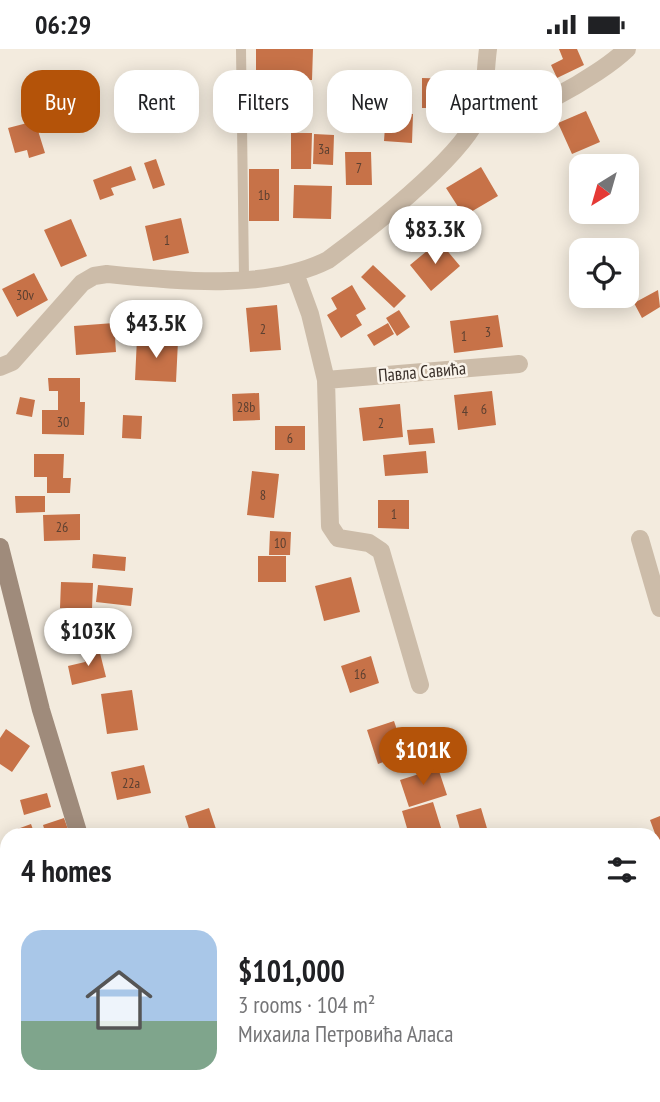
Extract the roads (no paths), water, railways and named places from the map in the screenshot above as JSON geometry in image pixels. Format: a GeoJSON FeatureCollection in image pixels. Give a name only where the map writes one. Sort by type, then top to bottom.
{"type":"FeatureCollection","features":[{"type":"Feature","properties":{"kind":"street"},"geometry":{"type":"LineString","coordinates":[[484,70],[488,49]]}},
{"type":"Feature","properties":{"kind":"street"},"geometry":{"type":"LineString","coordinates":[[562,91],[595,73],[627,49]]}},
{"type":"Feature","properties":{"kind":"street"},"geometry":{"type":"LineString","coordinates":[[0,367],[12,362],[82,283],[94,276],[107,274],[198,280],[244,278],[295,273],[328,260],[359,238],[456,149],[467,133]]}},
{"type":"Feature","properties":{"kind":"street"},"geometry":{"type":"LineString","coordinates":[[295,273],[310,314],[326,380],[330,526],[344,541],[369,543],[381,551],[420,685]]}},
{"type":"Feature","properties":{"kind":"street","name":"Павла Савића"},"geometry":{"type":"LineString","coordinates":[[326,380],[519,364]]}},
{"type":"Feature","properties":{"kind":"street"},"geometry":{"type":"LineString","coordinates":[[640,539],[660,608]]}},
{"type":"Feature","properties":{"kind":"street"},"geometry":{"type":"LineString","coordinates":[[0,547],[41,710],[77,828]]}},
{"type":"Feature","properties":{"kind":"lane"},"geometry":{"type":"LineString","coordinates":[[242,49],[244,278]]}}]}
